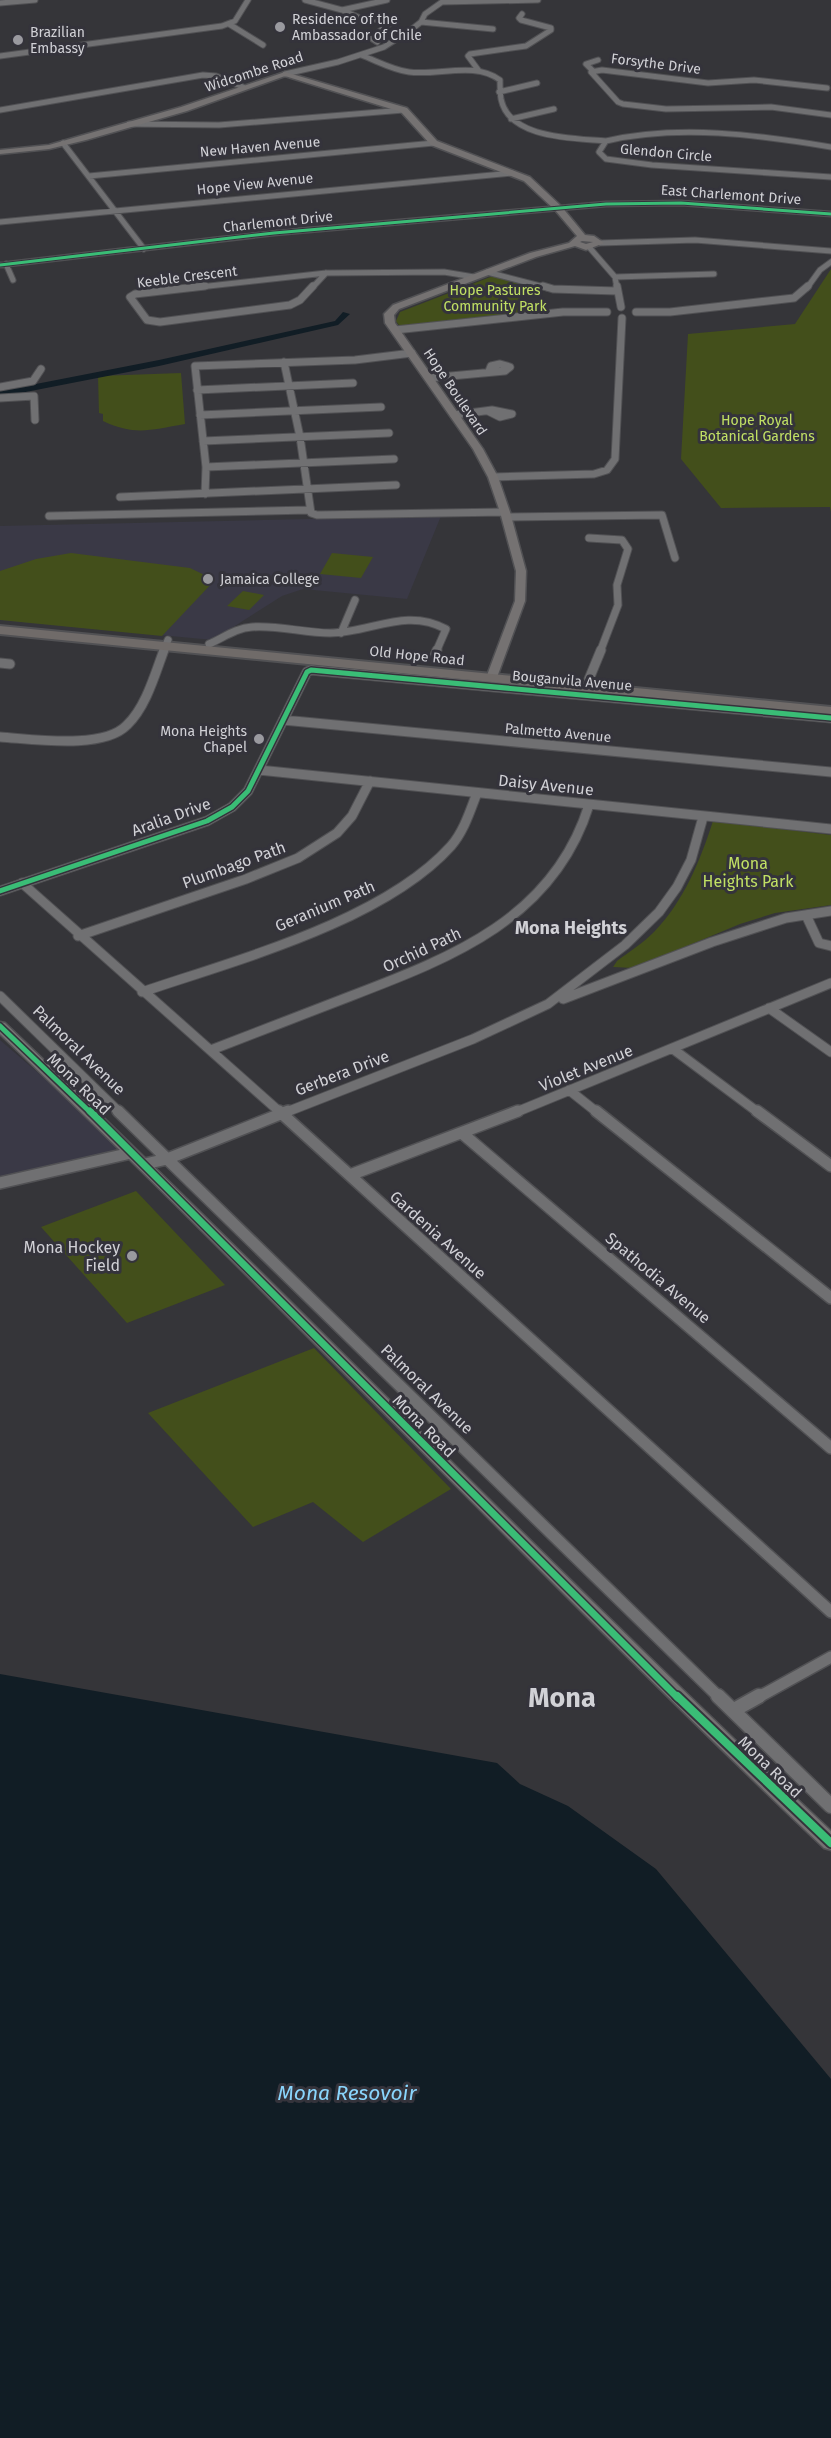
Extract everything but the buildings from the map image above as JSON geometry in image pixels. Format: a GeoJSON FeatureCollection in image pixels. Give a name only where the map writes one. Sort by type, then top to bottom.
{"type":"FeatureCollection","features":[{"type":"Feature","properties":{"kind":"main road","name":"Old Hope Road"},"geometry":{"type":"LineString","coordinates":[[0,625],[493,674],[589,679],[831,702]]}},
{"type":"Feature","properties":{"kind":"main road","name":"Old Hope Road"},"geometry":{"type":"LineString","coordinates":[[0,630],[166,643],[209,644],[831,711]]}},
{"type":"Feature","properties":{"kind":"street"},"geometry":{"type":"LineString","coordinates":[[0,3],[35,0]]}},
{"type":"Feature","properties":{"kind":"street"},"geometry":{"type":"LineString","coordinates":[[0,56],[229,24],[237,19],[248,0]]}},
{"type":"Feature","properties":{"kind":"street"},"geometry":{"type":"LineString","coordinates":[[305,0],[342,10],[369,21],[393,21],[371,38],[377,42]]}},
{"type":"Feature","properties":{"kind":"street"},"geometry":{"type":"LineString","coordinates":[[342,10],[387,0]]}},
{"type":"Feature","properties":{"kind":"street","name":"Widcombe Road"},"geometry":{"type":"LineString","coordinates":[[0,152],[63,143],[184,109],[285,74],[361,55],[384,46],[421,22],[425,14],[442,2],[538,0]]}},
{"type":"Feature","properties":{"kind":"street"},"geometry":{"type":"LineString","coordinates":[[479,71],[468,56],[471,54],[526,46],[551,30],[547,26],[521,20],[519,18],[522,14]]}},
{"type":"Feature","properties":{"kind":"street"},"geometry":{"type":"LineString","coordinates":[[421,22],[493,29]]}},
{"type":"Feature","properties":{"kind":"street"},"geometry":{"type":"LineString","coordinates":[[229,24],[263,45]]}},
{"type":"Feature","properties":{"kind":"street"},"geometry":{"type":"LineString","coordinates":[[361,55],[406,71],[479,71],[499,77],[499,92],[504,108],[511,119],[523,129],[606,141]]}},
{"type":"Feature","properties":{"kind":"street"},"geometry":{"type":"LineString","coordinates":[[593,71],[585,61],[598,60]]}},
{"type":"Feature","properties":{"kind":"street","name":"Forsythe Drive"},"geometry":{"type":"LineString","coordinates":[[827,88],[754,80],[708,83],[591,72],[618,102],[623,104],[666,109],[771,107],[831,115]]}},
{"type":"Feature","properties":{"kind":"street"},"geometry":{"type":"LineString","coordinates":[[285,74],[404,110],[434,143],[527,179],[558,208],[583,238]]}},
{"type":"Feature","properties":{"kind":"street"},"geometry":{"type":"LineString","coordinates":[[0,110],[198,75],[212,75],[243,87]]}},
{"type":"Feature","properties":{"kind":"street"},"geometry":{"type":"LineString","coordinates":[[499,92],[537,83]]}},
{"type":"Feature","properties":{"kind":"street"},"geometry":{"type":"LineString","coordinates":[[511,119],[554,109]]}},
{"type":"Feature","properties":{"kind":"street"},"geometry":{"type":"LineString","coordinates":[[127,124],[219,125],[404,110]]}},
{"type":"Feature","properties":{"kind":"street","name":"Glendon Circle"},"geometry":{"type":"LineString","coordinates":[[831,147],[688,132],[633,133],[606,141],[599,152],[606,159],[652,165],[831,177]]}},
{"type":"Feature","properties":{"kind":"street"},"geometry":{"type":"LineString","coordinates":[[63,143],[144,249]]}},
{"type":"Feature","properties":{"kind":"street","name":"New Haven Avenue"},"geometry":{"type":"LineString","coordinates":[[88,176],[434,143]]}},
{"type":"Feature","properties":{"kind":"street","name":"Hope View Avenue"},"geometry":{"type":"LineString","coordinates":[[0,222],[240,197],[512,173]]}},
{"type":"Feature","properties":{"kind":"street","name":"East Charlemont Drive"},"geometry":{"type":"LineString","coordinates":[[558,208],[635,203],[681,203],[831,214]]}},
{"type":"Feature","properties":{"kind":"street","name":"Charlemont Drive"},"geometry":{"type":"LineString","coordinates":[[3,265],[274,233],[558,208]]}},
{"type":"Feature","properties":{"kind":"street"},"geometry":{"type":"LineString","coordinates":[[574,244],[574,240],[583,238],[595,239],[600,243]]}},
{"type":"Feature","properties":{"kind":"street"},"geometry":{"type":"LineString","coordinates":[[636,312],[634,315],[622,318],[607,312],[563,312],[395,330],[389,317],[396,307],[533,255],[574,244],[590,247],[600,243],[695,240],[831,251]]}},
{"type":"Feature","properties":{"kind":"street"},"geometry":{"type":"LineString","coordinates":[[590,247],[615,277],[621,307]]}},
{"type":"Feature","properties":{"kind":"street"},"geometry":{"type":"LineString","coordinates":[[607,312],[609,309],[621,307],[636,312],[670,312],[794,298],[804,292],[822,266],[831,262]]}},
{"type":"Feature","properties":{"kind":"street"},"geometry":{"type":"LineString","coordinates":[[3,265],[13,280]]}},
{"type":"Feature","properties":{"kind":"street"},"geometry":{"type":"LineString","coordinates":[[822,266],[831,267]]}},
{"type":"Feature","properties":{"kind":"street","name":"Keeble Crescent"},"geometry":{"type":"LineString","coordinates":[[326,273],[300,300],[290,305],[160,322],[147,320],[130,297],[135,294],[326,273],[444,272],[474,277]]}},
{"type":"Feature","properties":{"kind":"street"},"geometry":{"type":"LineString","coordinates":[[488,272],[553,289],[617,291]]}},
{"type":"Feature","properties":{"kind":"street"},"geometry":{"type":"LineString","coordinates":[[615,277],[714,274]]}},
{"type":"Feature","properties":{"kind":"street"},"geometry":{"type":"LineString","coordinates":[[493,477],[594,474],[608,471],[615,459],[622,318]]}},
{"type":"Feature","properties":{"kind":"street","name":"Hope Boulevard"},"geometry":{"type":"LineString","coordinates":[[395,330],[478,449],[493,477],[506,515],[521,571],[520,601],[493,674]]}},
{"type":"Feature","properties":{"kind":"street"},"geometry":{"type":"LineString","coordinates":[[206,494],[206,467],[195,366],[355,360],[412,353]]}},
{"type":"Feature","properties":{"kind":"street"},"geometry":{"type":"LineString","coordinates":[[284,362],[310,489],[309,510]]}},
{"type":"Feature","properties":{"kind":"street"},"geometry":{"type":"LineString","coordinates":[[0,387],[33,381],[41,369]]}},
{"type":"Feature","properties":{"kind":"street"},"geometry":{"type":"LineString","coordinates":[[429,378],[489,371]]}},
{"type":"Feature","properties":{"kind":"street"},"geometry":{"type":"LineString","coordinates":[[197,390],[353,383]]}},
{"type":"Feature","properties":{"kind":"street"},"geometry":{"type":"LineString","coordinates":[[0,398],[34,396],[35,420]]}},
{"type":"Feature","properties":{"kind":"street"},"geometry":{"type":"LineString","coordinates":[[200,415],[381,407]]}},
{"type":"Feature","properties":{"kind":"street"},"geometry":{"type":"LineString","coordinates":[[454,415],[488,411]]}},
{"type":"Feature","properties":{"kind":"street"},"geometry":{"type":"LineString","coordinates":[[203,441],[388,434]]}},
{"type":"Feature","properties":{"kind":"street"},"geometry":{"type":"LineString","coordinates":[[206,467],[394,459]]}},
{"type":"Feature","properties":{"kind":"street"},"geometry":{"type":"LineString","coordinates":[[120,497],[396,485]]}},
{"type":"Feature","properties":{"kind":"street"},"geometry":{"type":"LineString","coordinates":[[49,516],[309,510],[317,515],[662,515],[675,558]]}},
{"type":"Feature","properties":{"kind":"street"},"geometry":{"type":"LineString","coordinates":[[589,538],[622,540],[628,549],[617,585],[616,612],[589,679]]}},
{"type":"Feature","properties":{"kind":"street"},"geometry":{"type":"LineString","coordinates":[[341,633],[355,600]]}},
{"type":"Feature","properties":{"kind":"street"},"geometry":{"type":"LineString","coordinates":[[209,644],[250,627],[341,633],[370,629],[408,618],[440,624],[446,629],[435,655]]}},
{"type":"Feature","properties":{"kind":"street"},"geometry":{"type":"LineString","coordinates":[[0,737],[87,739],[109,736],[123,730],[137,711],[166,643]]}},
{"type":"Feature","properties":{"kind":"street"},"geometry":{"type":"LineString","coordinates":[[0,663],[10,664]]}},
{"type":"Feature","properties":{"kind":"street","name":"Bouganvila Avenue"},"geometry":{"type":"LineString","coordinates":[[311,670],[831,718]]}},
{"type":"Feature","properties":{"kind":"street","name":"Aralia Drive"},"geometry":{"type":"LineString","coordinates":[[0,891],[207,821],[240,801],[259,770],[307,672],[311,670]]}},
{"type":"Feature","properties":{"kind":"street","name":"Palmetto Avenue"},"geometry":{"type":"LineString","coordinates":[[283,720],[831,772]]}},
{"type":"Feature","properties":{"kind":"street","name":"Daisy Avenue"},"geometry":{"type":"LineString","coordinates":[[259,770],[831,829]]}},
{"type":"Feature","properties":{"kind":"street","name":"Plumbago Path"},"geometry":{"type":"LineString","coordinates":[[78,936],[246,879],[298,858],[337,833],[352,816],[370,781]]}},
{"type":"Feature","properties":{"kind":"street","name":"Geranium Path"},"geometry":{"type":"LineString","coordinates":[[142,992],[324,926],[368,907],[406,885],[438,861],[451,846],[465,825],[477,793]]}},
{"type":"Feature","properties":{"kind":"street","name":"Orchid Path"},"geometry":{"type":"LineString","coordinates":[[211,1050],[453,955],[499,926],[541,891],[562,864],[580,834],[589,805]]}},
{"type":"Feature","properties":{"kind":"street","name":"Gerbera Drive"},"geometry":{"type":"LineString","coordinates":[[548,1004],[625,945],[659,912],[677,887],[692,860],[703,817]]}},
{"type":"Feature","properties":{"kind":"street","name":"Gardenia Avenue"},"geometry":{"type":"LineString","coordinates":[[22,883],[78,936],[211,1050],[350,1175],[831,1612]]}},
{"type":"Feature","properties":{"kind":"street","name":"Gerbera Drive"},"geometry":{"type":"LineString","coordinates":[[145,1164],[166,1159],[473,1039],[548,1004],[712,942],[786,918],[831,911]]}},
{"type":"Feature","properties":{"kind":"street"},"geometry":{"type":"LineString","coordinates":[[806,915],[819,943],[831,946]]}},
{"type":"Feature","properties":{"kind":"street","name":"Violet Avenue"},"geometry":{"type":"LineString","coordinates":[[350,1175],[463,1134],[831,983]]}},
{"type":"Feature","properties":{"kind":"street","name":"Palmoral Avenue"},"geometry":{"type":"LineString","coordinates":[[0,996],[831,1806]]}},
{"type":"Feature","properties":{"kind":"street"},"geometry":{"type":"LineString","coordinates":[[769,1008],[831,1052]]}},
{"type":"Feature","properties":{"kind":"street","name":"Mona Road"},"geometry":{"type":"LineString","coordinates":[[0,1026],[145,1164],[286,1309],[665,1684],[831,1843]]}},
{"type":"Feature","properties":{"kind":"street"},"geometry":{"type":"LineString","coordinates":[[673,1049],[831,1166]]}},
{"type":"Feature","properties":{"kind":"street"},"geometry":{"type":"LineString","coordinates":[[569,1090],[831,1298]]}},
{"type":"Feature","properties":{"kind":"street","name":"Spathodia Avenue"},"geometry":{"type":"LineString","coordinates":[[463,1134],[831,1448]]}},
{"type":"Feature","properties":{"kind":"street"},"geometry":{"type":"LineString","coordinates":[[0,1183],[131,1153]]}},
{"type":"Feature","properties":{"kind":"street"},"geometry":{"type":"LineString","coordinates":[[734,1710],[831,1657]]}},
{"type":"Feature","properties":{"kind":"shaded area","name":"Jamaica College"},"geometry":{"type":"Polygon","coordinates":[[[441,516],[407,599],[303,589],[282,596],[213,640],[0,620],[0,526],[441,516]]]}},
{"type":"Feature","properties":{"kind":"shaded area"},"geometry":{"type":"Polygon","coordinates":[[[0,1040],[131,1153],[0,1183],[0,1040]]]}},
{"type":"Feature","properties":{"kind":"green space","name":"Hope Royal Botanical Gardens"},"geometry":{"type":"Polygon","coordinates":[[[831,269],[831,512],[830,507],[721,508],[681,459],[688,334],[795,324],[831,269]]]}},
{"type":"Feature","properties":{"kind":"green space","name":"Hope Pastures Community Park"},"geometry":{"type":"Polygon","coordinates":[[[493,276],[534,288],[522,297],[532,313],[401,328],[396,321],[400,312],[493,276]]]}},
{"type":"Feature","properties":{"kind":"green space"},"geometry":{"type":"Polygon","coordinates":[[[181,373],[185,424],[152,430],[134,430],[124,429],[103,421],[103,414],[99,413],[98,376],[181,373]]]}},
{"type":"Feature","properties":{"kind":"green space"},"geometry":{"type":"Polygon","coordinates":[[[71,553],[190,568],[215,580],[162,636],[0,620],[0,571],[36,559],[71,553]]]}},
{"type":"Feature","properties":{"kind":"green space"},"geometry":{"type":"Polygon","coordinates":[[[332,553],[373,557],[361,578],[320,574],[332,553]]]}},
{"type":"Feature","properties":{"kind":"green space"},"geometry":{"type":"Polygon","coordinates":[[[243,591],[264,595],[249,610],[227,606],[243,591]]]}},
{"type":"Feature","properties":{"kind":"green space","name":"Mona Heights Park"},"geometry":{"type":"Polygon","coordinates":[[[713,821],[831,835],[831,905],[775,913],[740,924],[634,968],[613,967],[617,961],[654,932],[674,907],[697,866],[713,821]]]}},
{"type":"Feature","properties":{"kind":"green space","name":"Mona Hockey Field"},"geometry":{"type":"Polygon","coordinates":[[[136,1191],[225,1285],[127,1323],[41,1227],[136,1191]]]}},
{"type":"Feature","properties":{"kind":"green space"},"geometry":{"type":"Polygon","coordinates":[[[314,1348],[451,1489],[363,1542],[313,1502],[253,1527],[148,1413],[314,1348]]]}},
{"type":"Feature","properties":{"kind":"water","name":"Mona Resovoir"},"geometry":{"type":"Polygon","coordinates":[[[0,1674],[497,1763],[520,1784],[568,1806],[656,1869],[831,2079],[831,2438],[0,2438],[0,1674]]]}},
{"type":"Feature","properties":{"kind":"waterway"},"geometry":{"type":"LineString","coordinates":[[0,394],[159,363],[338,323],[346,314]]}},
{"type":"Feature","properties":{"kind":"cycle path"},"geometry":{"type":"LineString","coordinates":[[0,265],[274,233],[606,204],[681,203],[831,214]]}},
{"type":"Feature","properties":{"kind":"cycle path"},"geometry":{"type":"LineString","coordinates":[[0,891],[207,821],[232,807],[248,791],[307,672],[311,670],[831,718]]}},
{"type":"Feature","properties":{"kind":"cycle path"},"geometry":{"type":"LineString","coordinates":[[0,1026],[145,1164],[278,1300],[706,1725],[831,1843]]}},
{"type":"Feature","properties":{"kind":"place","name":"Residence of the Ambassador of Chile"},"geometry":{"type":"Point","coordinates":[280,27]}},
{"type":"Feature","properties":{"kind":"place","name":"Brazilian Embassy"},"geometry":{"type":"Point","coordinates":[18,40]}},
{"type":"Feature","properties":{"kind":"place","name":"Jamaica College"},"geometry":{"type":"Point","coordinates":[208,579]}},
{"type":"Feature","properties":{"kind":"place","name":"Mona Heights Chapel"},"geometry":{"type":"Point","coordinates":[259,739]}},
{"type":"Feature","properties":{"kind":"place","name":"Mona Hockey Field"},"geometry":{"type":"Point","coordinates":[132,1256]}},
{"type":"Feature","properties":{"kind":"district","name":"Mona Heights"},"geometry":{"type":"Point","coordinates":[571,928]}},
{"type":"Feature","properties":{"kind":"district","name":"Mona"},"geometry":{"type":"Point","coordinates":[562,1698]}}]}
